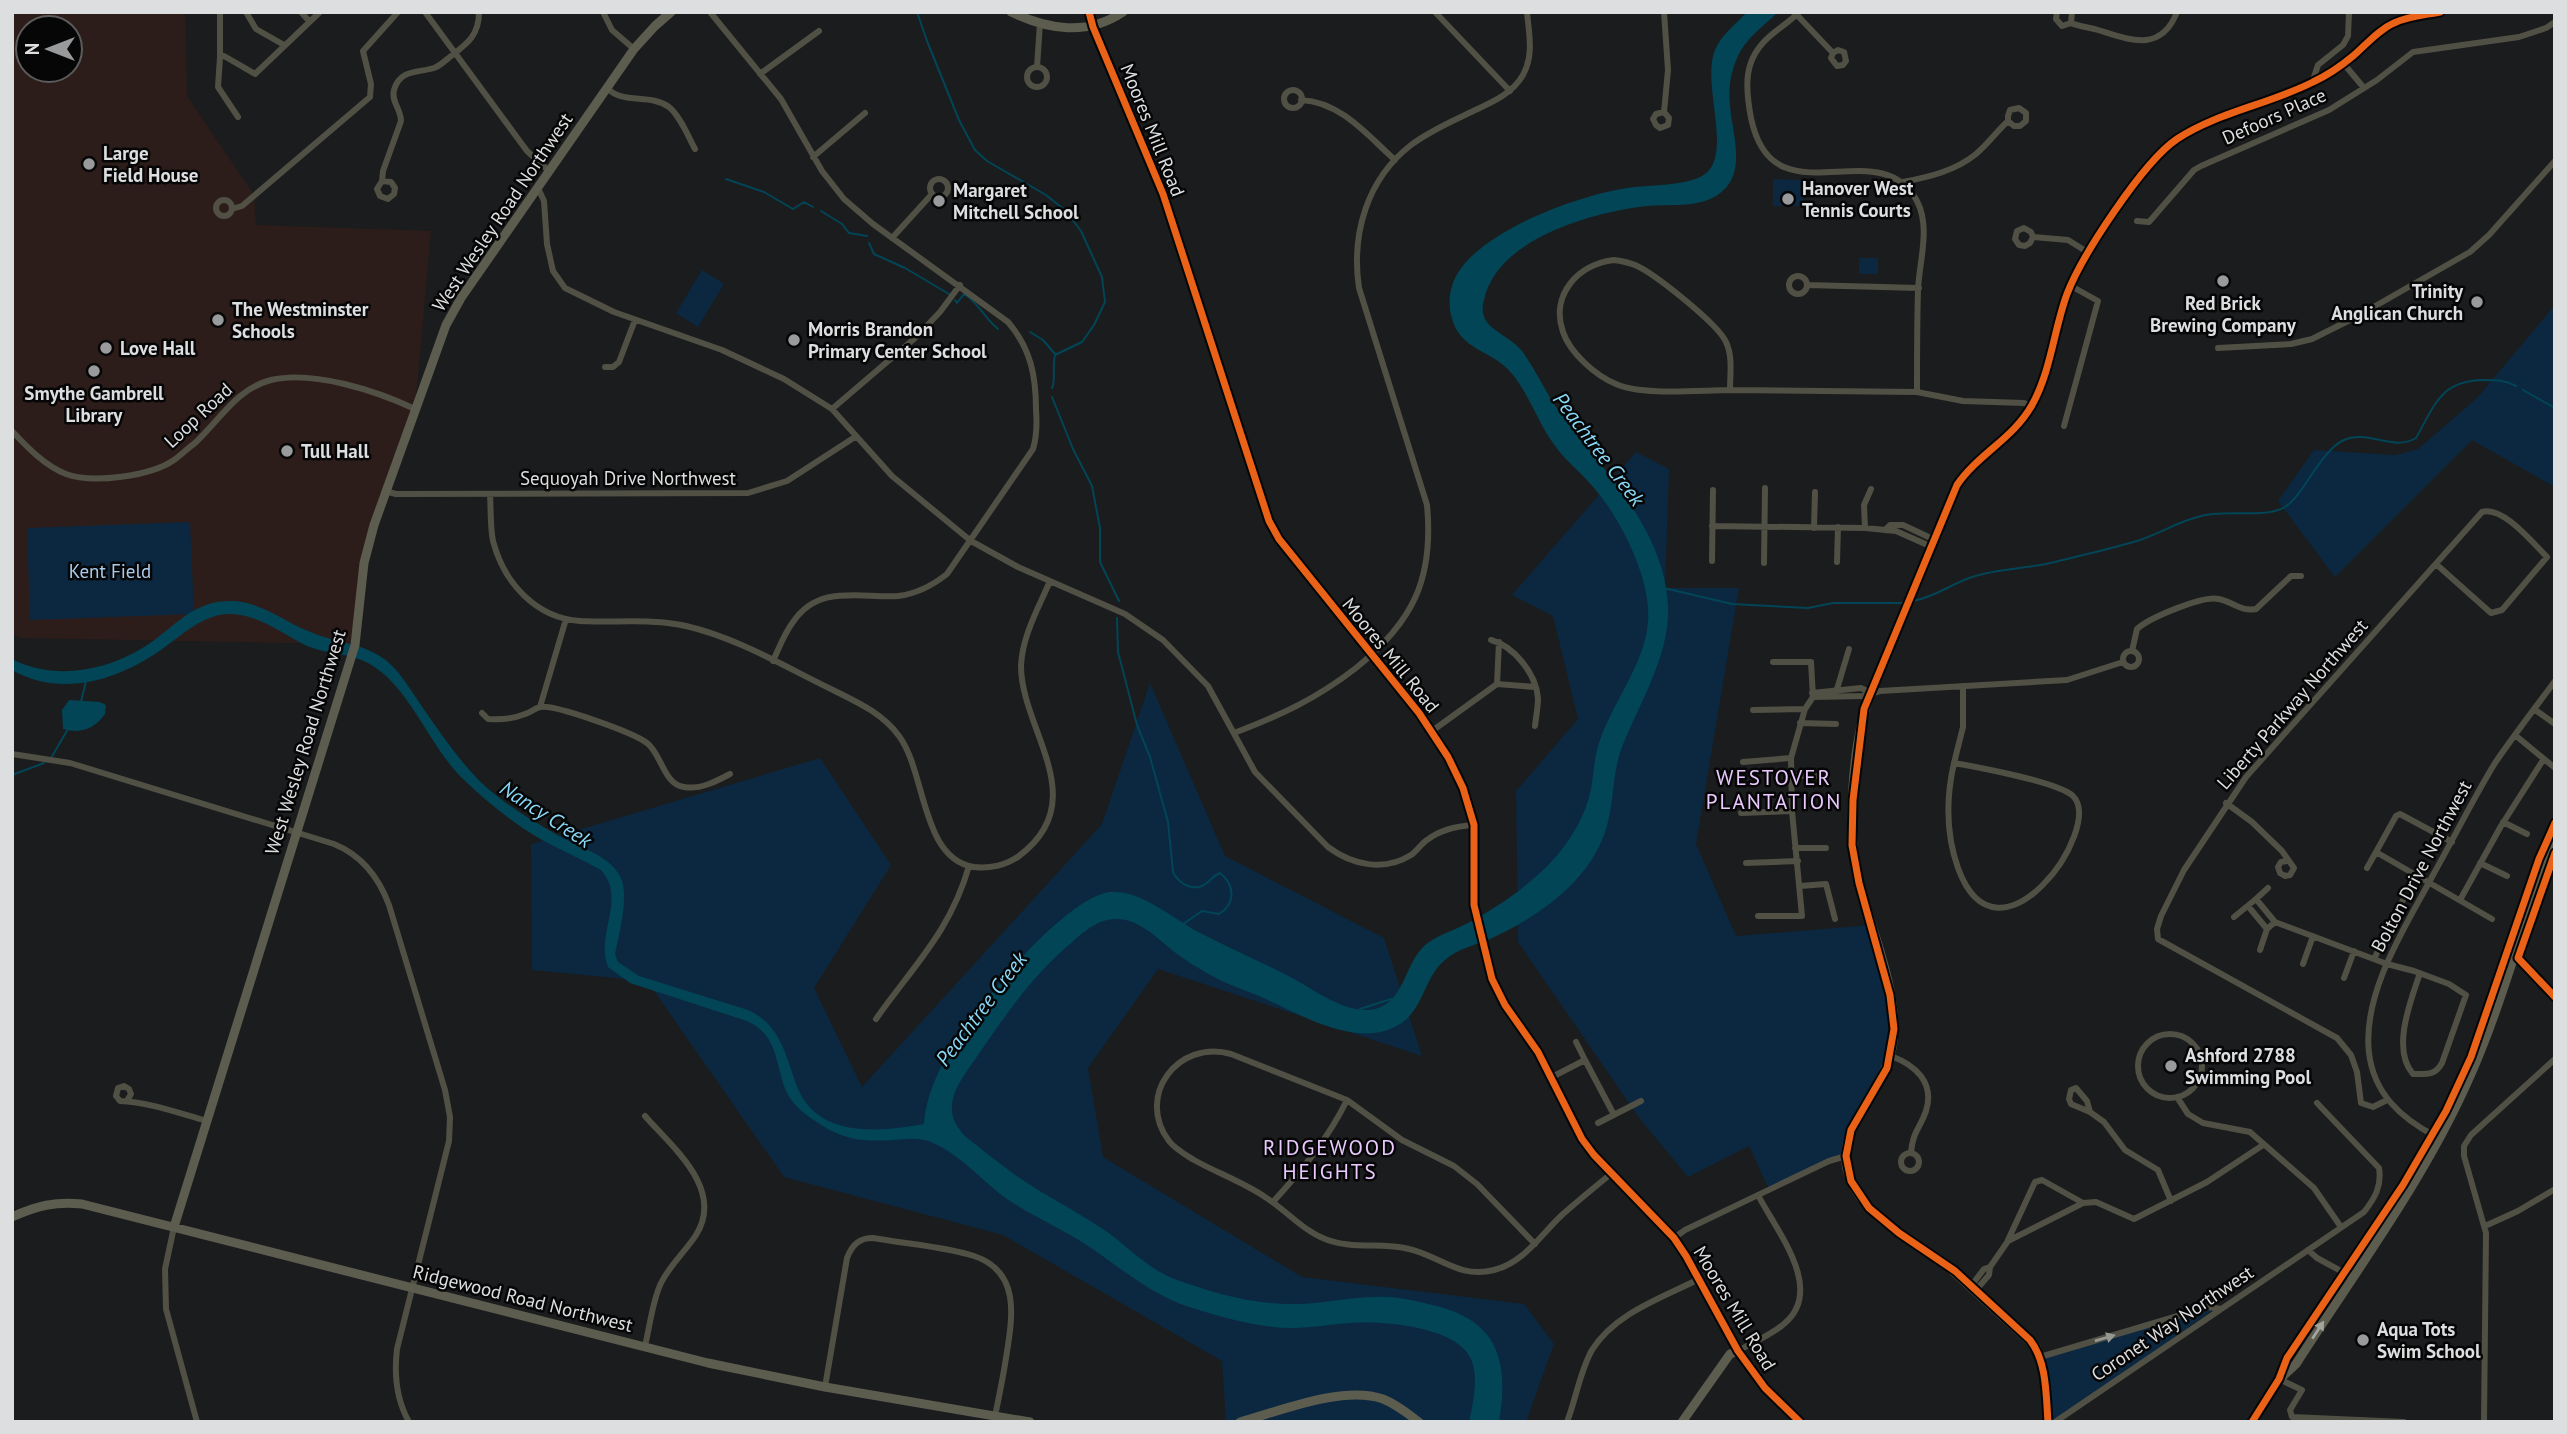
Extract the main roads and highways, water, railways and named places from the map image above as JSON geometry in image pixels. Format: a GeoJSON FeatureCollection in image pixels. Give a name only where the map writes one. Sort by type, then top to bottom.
{"type":"FeatureCollection","features":[{"type":"Feature","properties":{"kind":"water"},"geometry":{"type":"Polygon","coordinates":[[[1747,12],[1778,12],[1746,44],[1734,68],[1729,99],[1736,154],[1732,178],[1726,188],[1716,196],[1700,202],[1625,209],[1601,214],[1550,232],[1508,260],[1493,278],[1483,305],[1485,319],[1522,351],[1558,410],[1628,501],[1656,552],[1664,579],[1668,607],[1664,643],[1652,679],[1622,747],[1604,835],[1585,869],[1558,898],[1542,910],[1507,931],[1461,950],[1445,960],[1432,975],[1414,1010],[1400,1024],[1383,1031],[1365,1033],[1328,1026],[1218,979],[1186,960],[1136,923],[1115,919],[1103,921],[1078,937],[1031,983],[969,1068],[953,1097],[953,1117],[966,1137],[1021,1179],[1103,1229],[1156,1270],[1177,1280],[1233,1297],[1276,1304],[1365,1297],[1395,1298],[1451,1310],[1469,1319],[1483,1330],[1493,1344],[1499,1360],[1502,1399],[1499,1422],[1469,1422],[1475,1374],[1471,1359],[1463,1348],[1450,1339],[1417,1328],[1380,1323],[1279,1328],[1189,1307],[1147,1287],[1085,1244],[1017,1205],[942,1147],[918,1139],[872,1141],[853,1138],[815,1121],[788,1096],[770,1042],[757,1027],[747,1021],[630,983],[608,967],[605,942],[611,892],[601,870],[535,836],[478,793],[449,764],[395,685],[368,663],[314,649],[258,620],[229,614],[209,618],[148,658],[111,676],[71,684],[51,683],[31,679],[12,670],[12,659],[48,670],[68,671],[106,665],[141,649],[199,608],[230,601],[251,604],[308,631],[378,655],[398,672],[449,745],[486,787],[527,817],[601,857],[615,869],[623,884],[624,893],[615,954],[618,962],[639,976],[748,1010],[759,1016],[780,1041],[805,1102],[818,1115],[850,1128],[887,1129],[924,1124],[933,1084],[942,1065],[990,995],[1024,955],[1067,915],[1096,896],[1109,892],[1127,893],[1146,901],[1198,932],[1340,1004],[1368,1010],[1380,1007],[1396,994],[1411,964],[1424,946],[1502,903],[1543,870],[1570,839],[1588,802],[1600,740],[1635,667],[1646,637],[1648,622],[1645,587],[1632,550],[1614,515],[1593,487],[1557,449],[1513,375],[1505,366],[1461,336],[1450,312],[1452,286],[1462,267],[1479,250],[1501,234],[1554,208],[1606,192],[1679,183],[1705,174],[1713,164],[1716,150],[1717,134],[1711,80],[1715,50],[1747,12]]]}},
{"type":"Feature","properties":{"kind":"water"},"geometry":{"type":"Polygon","coordinates":[[[69,700],[100,702],[106,705],[105,714],[87,729],[63,729],[62,710],[69,700]]]}},
{"type":"Feature","properties":{"kind":"waterway"},"geometry":{"type":"LineString","coordinates":[[917,12],[959,120],[975,150],[987,161],[1046,195],[1066,211],[1081,231],[1102,277],[1105,302],[1082,342],[1055,355],[1052,388]]}},
{"type":"Feature","properties":{"kind":"waterway"},"geometry":{"type":"LineString","coordinates":[[726,179],[764,192],[793,209],[804,202],[813,207]]}},
{"type":"Feature","properties":{"kind":"waterway"},"geometry":{"type":"LineString","coordinates":[[821,211],[842,224],[849,233],[867,236]]}},
{"type":"Feature","properties":{"kind":"waterway"},"geometry":{"type":"LineString","coordinates":[[869,243],[874,254],[905,268],[949,294]]}},
{"type":"Feature","properties":{"kind":"waterway"},"geometry":{"type":"LineString","coordinates":[[955,300],[957,303],[964,294],[998,329]]}},
{"type":"Feature","properties":{"kind":"waterway"},"geometry":{"type":"LineString","coordinates":[[1030,332],[1043,340],[1055,354]]}},
{"type":"Feature","properties":{"kind":"waterway"},"geometry":{"type":"LineString","coordinates":[[1913,601],[1929,597],[1982,574],[2045,564],[2117,547],[2201,516],[2277,511],[2292,501],[2327,453],[2344,440],[2362,437],[2407,442],[2416,438],[2440,397],[2457,385],[2469,381],[2492,380],[2516,386]]}},
{"type":"Feature","properties":{"kind":"waterway"},"geometry":{"type":"LineString","coordinates":[[2523,390],[2555,408]]}},
{"type":"Feature","properties":{"kind":"waterway"},"geometry":{"type":"LineString","coordinates":[[1052,397],[1073,449],[1092,486],[1100,528],[1100,562],[1119,601]]}},
{"type":"Feature","properties":{"kind":"waterway"},"geometry":{"type":"LineString","coordinates":[[1664,588],[1732,604],[1808,608],[1833,603],[1904,603]]}},
{"type":"Feature","properties":{"kind":"waterway"},"geometry":{"type":"LineString","coordinates":[[1117,618],[1118,652],[1137,725],[1150,757],[1168,822],[1173,872],[1179,880],[1192,887],[1202,886],[1220,873],[1231,888],[1231,899],[1225,910],[1219,914],[1202,911],[1183,924]]}},
{"type":"Feature","properties":{"kind":"waterway"},"geometry":{"type":"LineString","coordinates":[[81,702],[86,681]]}},
{"type":"Feature","properties":{"kind":"waterway"},"geometry":{"type":"LineString","coordinates":[[51,758],[68,729]]}},
{"type":"Feature","properties":{"kind":"waterway"},"geometry":{"type":"LineString","coordinates":[[12,775],[44,763]]}},
{"type":"Feature","properties":{"kind":"waterway","name":"Peachtree Creek"},"geometry":{"type":"LineString","coordinates":[[1360,1009],[1391,999]]}},
{"type":"Feature","properties":{"kind":"place","name":"Large Field House"},"geometry":{"type":"Point","coordinates":[89,164]}},
{"type":"Feature","properties":{"kind":"place","name":"Hanover West Tennis Courts"},"geometry":{"type":"Point","coordinates":[1788,199]}},
{"type":"Feature","properties":{"kind":"place","name":"Margaret Mitchell School"},"geometry":{"type":"Point","coordinates":[939,201]}},
{"type":"Feature","properties":{"kind":"place","name":"Red Brick Brewing Company"},"geometry":{"type":"Point","coordinates":[2223,281]}},
{"type":"Feature","properties":{"kind":"place","name":"Trinity Anglican Church"},"geometry":{"type":"Point","coordinates":[2477,302]}},
{"type":"Feature","properties":{"kind":"place","name":"The Westminster Schools"},"geometry":{"type":"Point","coordinates":[218,320]}},
{"type":"Feature","properties":{"kind":"place","name":"Morris Brandon Primary Center School"},"geometry":{"type":"Point","coordinates":[794,340]}},
{"type":"Feature","properties":{"kind":"place","name":"Love Hall"},"geometry":{"type":"Point","coordinates":[106,348]}},
{"type":"Feature","properties":{"kind":"place","name":"Smythe Gambrell Library"},"geometry":{"type":"Point","coordinates":[94,371]}},
{"type":"Feature","properties":{"kind":"place","name":"Tull Hall"},"geometry":{"type":"Point","coordinates":[287,451]}},
{"type":"Feature","properties":{"kind":"place","name":"Ashford 2788 Swimming Pool"},"geometry":{"type":"Point","coordinates":[2171,1066]}},
{"type":"Feature","properties":{"kind":"place","name":"Aqua Tots Swim School"},"geometry":{"type":"Point","coordinates":[2363,1340]}},
{"type":"Feature","properties":{"kind":"district","name":"WESTOVER PLANTATION"},"geometry":{"type":"Point","coordinates":[1774,789]}},
{"type":"Feature","properties":{"kind":"district","name":"RIDGEWOOD HEIGHTS"},"geometry":{"type":"Point","coordinates":[1330,1159]}},
{"type":"Feature","properties":{"kind":"park label","name":"Kent Field"},"geometry":{"type":"Point","coordinates":[110,571]}},
{"type":"Feature","properties":{"kind":"water label","name":"Nancy Creek"},"geometry":{"type":"Point","coordinates":[546,814]}}]}
